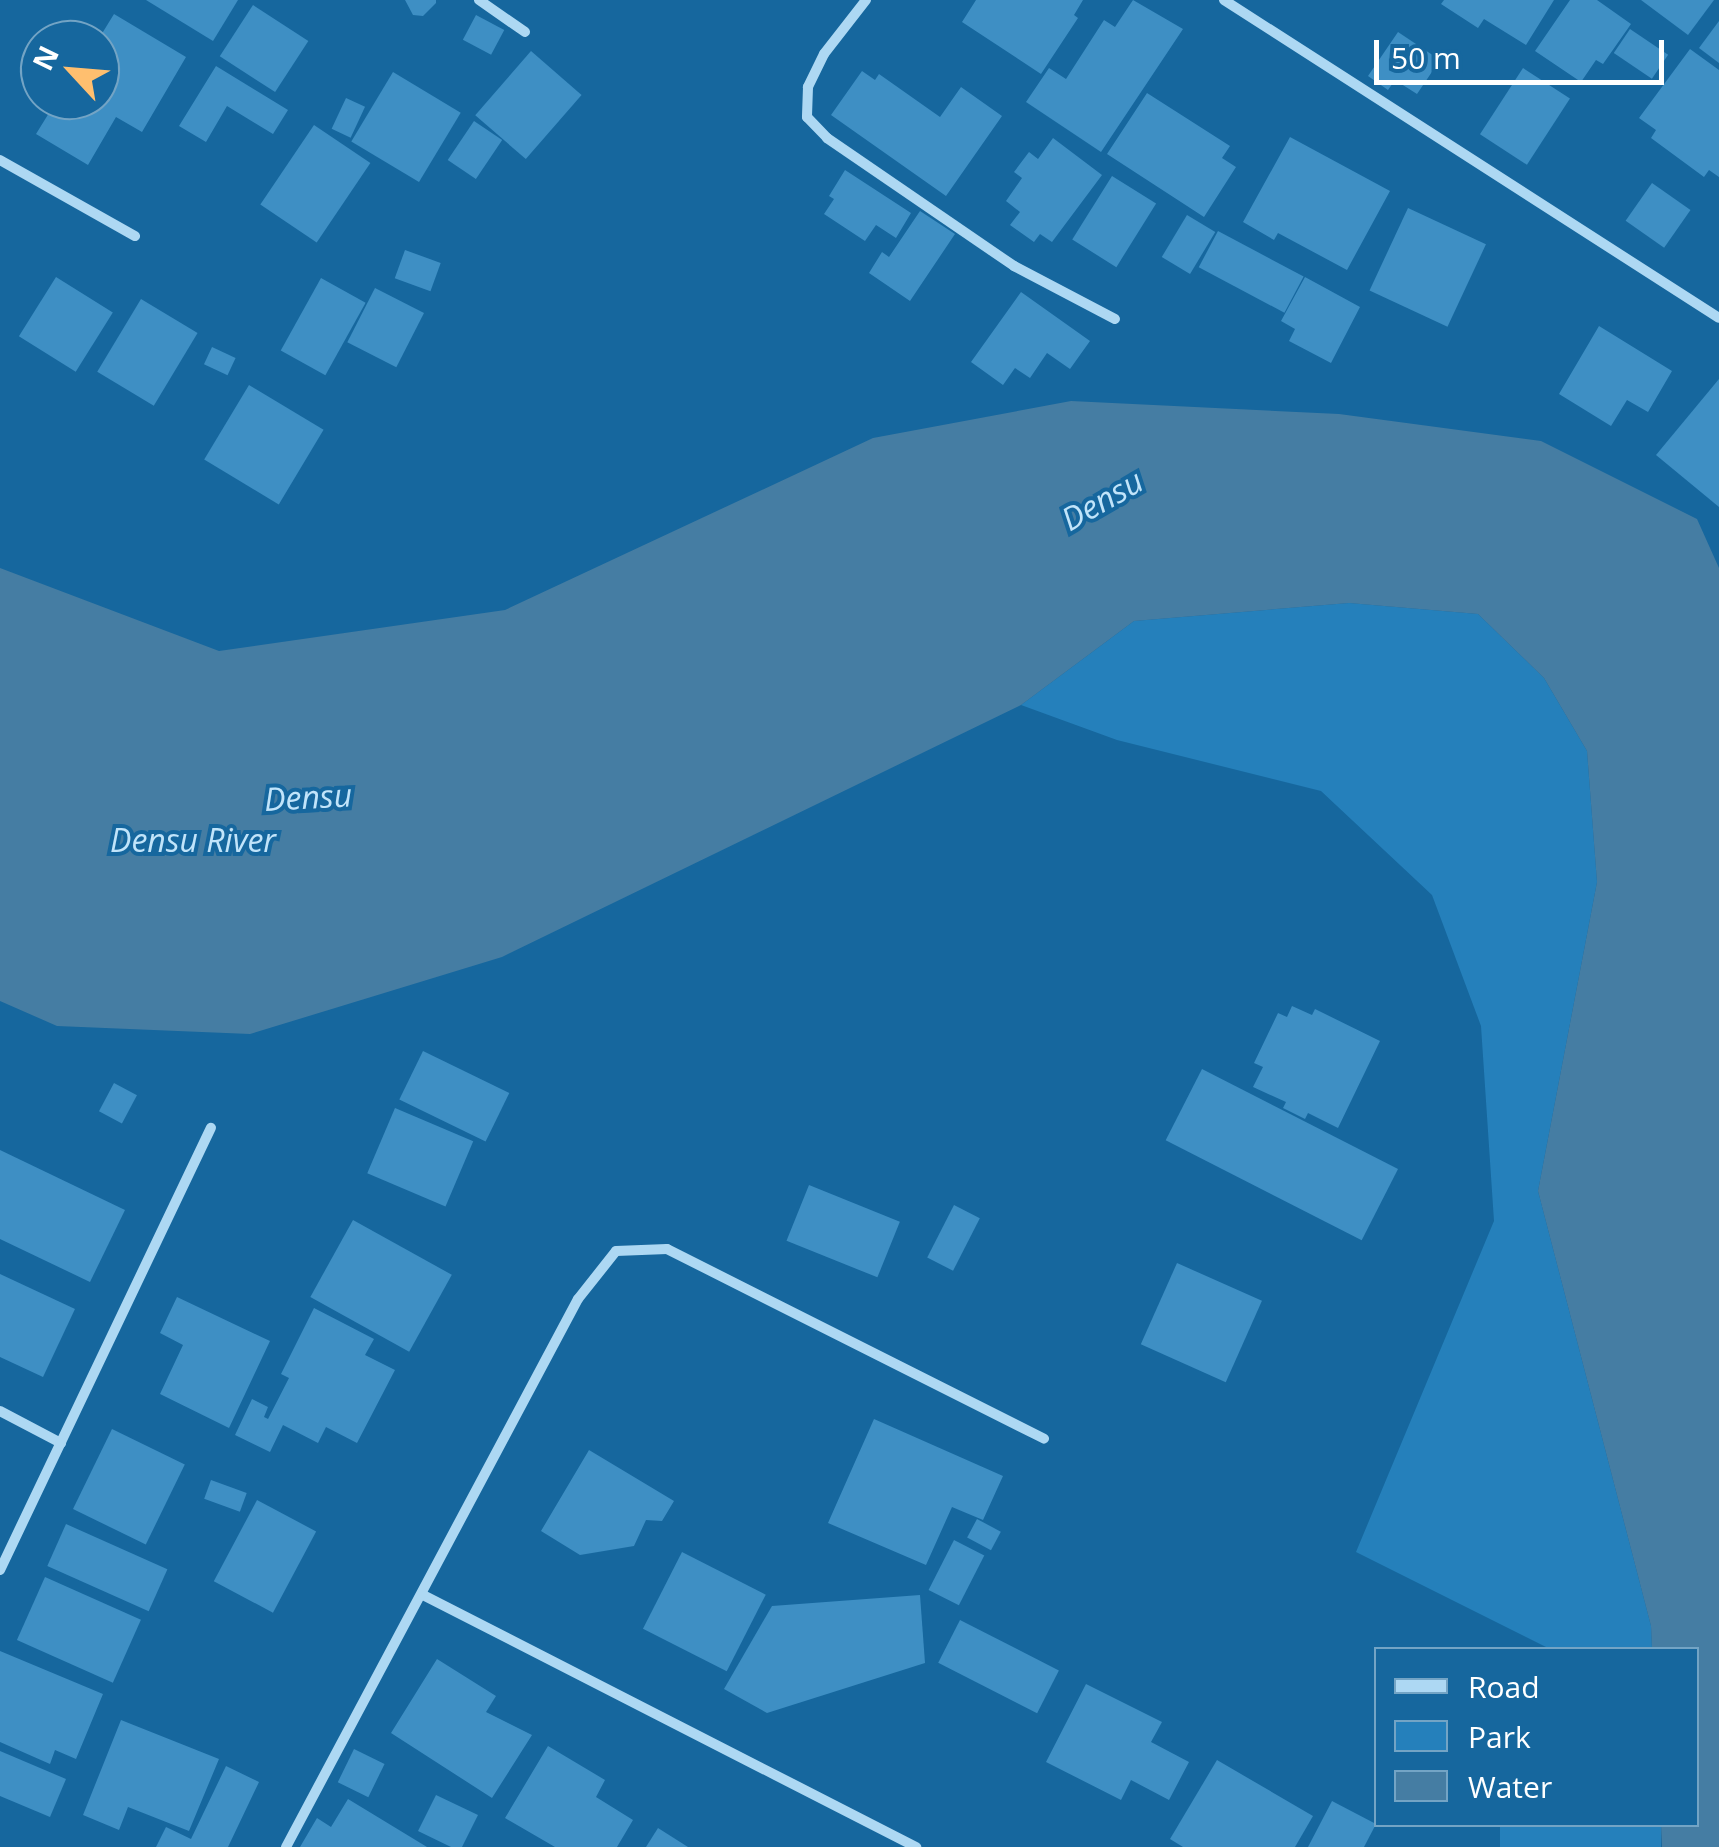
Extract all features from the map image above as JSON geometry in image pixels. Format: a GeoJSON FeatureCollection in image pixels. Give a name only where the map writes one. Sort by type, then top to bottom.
{"type":"FeatureCollection","features":[{"type":"Feature","properties":{"kind":"street"},"geometry":{"type":"LineString","coordinates":[[479,0],[525,32]]}},
{"type":"Feature","properties":{"kind":"street"},"geometry":{"type":"LineString","coordinates":[[866,0],[824,54],[808,87],[807,117],[827,138],[1014,266],[1115,319]]}},
{"type":"Feature","properties":{"kind":"street"},"geometry":{"type":"LineString","coordinates":[[1224,0],[1719,318]]}},
{"type":"Feature","properties":{"kind":"street"},"geometry":{"type":"LineString","coordinates":[[0,160],[134,236]]}},
{"type":"Feature","properties":{"kind":"street"},"geometry":{"type":"LineString","coordinates":[[0,1570],[210,1128]]}},
{"type":"Feature","properties":{"kind":"street"},"geometry":{"type":"LineString","coordinates":[[286,1847],[578,1299],[616,1251],[668,1249],[1044,1439]]}},
{"type":"Feature","properties":{"kind":"street"},"geometry":{"type":"LineString","coordinates":[[0,1412],[61,1442]]}},
{"type":"Feature","properties":{"kind":"street"},"geometry":{"type":"LineString","coordinates":[[423,1595],[916,1847]]}},
{"type":"Feature","properties":{"kind":"green space"},"geometry":{"type":"Polygon","coordinates":[[[1349,603],[1478,614],[1544,678],[1587,751],[1597,882],[1538,1191],[1651,1626],[1652,1647],[1546,1647],[1356,1552],[1494,1221],[1481,1026],[1432,895],[1321,791],[1117,740],[1021,705],[1134,621],[1349,603]]]}},
{"type":"Feature","properties":{"kind":"green space"},"geometry":{"type":"Polygon","coordinates":[[[1500,1827],[1661,1827],[1661,1847],[1500,1847],[1500,1827]]]}},
{"type":"Feature","properties":{"kind":"water","name":"Densu River"},"geometry":{"type":"Polygon","coordinates":[[[1071,401],[1339,414],[1541,441],[1697,519],[1719,568],[1719,1847],[1662,1847],[1661,1827],[1699,1827],[1699,1647],[1652,1647],[1651,1626],[1538,1191],[1597,882],[1587,751],[1544,678],[1478,614],[1349,603],[1134,621],[1021,705],[502,957],[250,1034],[57,1026],[0,1001],[0,568],[219,651],[505,610],[873,438],[1071,401]]]}},
{"type":"Feature","properties":{"kind":"building"},"geometry":{"type":"Polygon","coordinates":[[[146,0],[238,0],[213,41],[146,0]]]}},
{"type":"Feature","properties":{"kind":"building"},"geometry":{"type":"Polygon","coordinates":[[[405,0],[436,3],[423,16],[413,15],[405,0]]]}},
{"type":"Feature","properties":{"kind":"building"},"geometry":{"type":"Polygon","coordinates":[[[976,0],[1083,0],[1074,15],[1078,18],[1041,74],[962,22],[976,0]]]}},
{"type":"Feature","properties":{"kind":"building"},"geometry":{"type":"Polygon","coordinates":[[[1133,0],[1183,29],[1101,152],[1026,102],[1049,68],[1066,79],[1104,20],[1115,27],[1133,0]]]}},
{"type":"Feature","properties":{"kind":"building"},"geometry":{"type":"Polygon","coordinates":[[[1444,0],[1554,0],[1526,45],[1484,19],[1478,28],[1441,4],[1444,0]]]}},
{"type":"Feature","properties":{"kind":"building"},"geometry":{"type":"Polygon","coordinates":[[[1570,0],[1597,0],[1631,24],[1603,64],[1596,60],[1581,82],[1535,51],[1570,0]]]}},
{"type":"Feature","properties":{"kind":"building"},"geometry":{"type":"Polygon","coordinates":[[[1641,0],[1714,0],[1688,35],[1641,0]]]}},
{"type":"Feature","properties":{"kind":"building"},"geometry":{"type":"Polygon","coordinates":[[[253,5],[308,41],[275,92],[220,56],[253,5]]]}},
{"type":"Feature","properties":{"kind":"building"},"geometry":{"type":"Polygon","coordinates":[[[114,14],[186,57],[142,132],[120,119],[120,20],[110,20],[114,14]]]}},
{"type":"Feature","properties":{"kind":"building"},"geometry":{"type":"Polygon","coordinates":[[[476,15],[504,30],[491,55],[463,40],[476,15]]]}},
{"type":"Feature","properties":{"kind":"building"},"geometry":{"type":"Polygon","coordinates":[[[1719,21],[1719,63],[1699,48],[1719,21]]]}},
{"type":"Feature","properties":{"kind":"building"},"geometry":{"type":"Polygon","coordinates":[[[1630,29],[1668,55],[1652,79],[1614,53],[1630,29]]]}},
{"type":"Feature","properties":{"kind":"building"},"geometry":{"type":"Polygon","coordinates":[[[1398,32],[1440,60],[1417,94],[1395,80],[1388,90],[1368,76],[1398,32]]]}},
{"type":"Feature","properties":{"kind":"building"},"geometry":{"type":"Polygon","coordinates":[[[1690,49],[1719,70],[1719,177],[1709,170],[1704,177],[1651,138],[1656,130],[1639,118],[1690,49]]]}},
{"type":"Feature","properties":{"kind":"building"},"geometry":{"type":"Polygon","coordinates":[[[531,51],[582,95],[526,159],[475,115],[531,51]]]}},
{"type":"Feature","properties":{"kind":"building"},"geometry":{"type":"Polygon","coordinates":[[[216,66],[288,110],[273,134],[227,106],[206,142],[179,126],[216,66]]]}},
{"type":"Feature","properties":{"kind":"building"},"geometry":{"type":"Polygon","coordinates":[[[1523,68],[1570,98],[1527,165],[1480,134],[1523,68]]]}},
{"type":"Feature","properties":{"kind":"building"},"geometry":{"type":"Polygon","coordinates":[[[862,71],[875,80],[879,74],[940,117],[961,87],[1002,116],[946,196],[831,115],[862,71]]]}},
{"type":"Feature","properties":{"kind":"building"},"geometry":{"type":"Polygon","coordinates":[[[393,72],[461,113],[419,182],[351,141],[393,72]]]}},
{"type":"Feature","properties":{"kind":"building"},"geometry":{"type":"Polygon","coordinates":[[[1147,93],[1230,146],[1222,158],[1236,167],[1204,217],[1107,154],[1147,93]]]}},
{"type":"Feature","properties":{"kind":"building"},"geometry":{"type":"Polygon","coordinates":[[[346,98],[365,107],[351,138],[332,129],[346,98]]]}},
{"type":"Feature","properties":{"kind":"building"},"geometry":{"type":"Polygon","coordinates":[[[45,120],[114,120],[88,165],[36,134],[45,120]]]}},
{"type":"Feature","properties":{"kind":"building"},"geometry":{"type":"Polygon","coordinates":[[[474,121],[502,140],[476,179],[448,160],[474,121]]]}},
{"type":"Feature","properties":{"kind":"building"},"geometry":{"type":"Polygon","coordinates":[[[314,125],[370,163],[317,243],[260,205],[314,125]]]}},
{"type":"Feature","properties":{"kind":"building"},"geometry":{"type":"Polygon","coordinates":[[[1290,137],[1390,191],[1347,270],[1278,233],[1274,240],[1243,222],[1290,137]]]}},
{"type":"Feature","properties":{"kind":"building"},"geometry":{"type":"Polygon","coordinates":[[[1053,138],[1102,175],[1052,242],[1040,234],[1034,242],[1010,225],[1020,212],[1006,201],[1022,178],[1014,172],[1029,152],[1038,159],[1053,138]]]}},
{"type":"Feature","properties":{"kind":"building"},"geometry":{"type":"Polygon","coordinates":[[[845,170],[911,213],[896,238],[876,225],[865,241],[824,214],[834,199],[829,196],[845,170]]]}},
{"type":"Feature","properties":{"kind":"building"},"geometry":{"type":"Polygon","coordinates":[[[1112,176],[1156,204],[1116,267],[1072,240],[1112,176]]]}},
{"type":"Feature","properties":{"kind":"building"},"geometry":{"type":"Polygon","coordinates":[[[1652,183],[1691,210],[1664,248],[1626,221],[1652,183]]]}},
{"type":"Feature","properties":{"kind":"building"},"geometry":{"type":"Polygon","coordinates":[[[1408,208],[1486,244],[1447,327],[1370,290],[1408,208]]]}},
{"type":"Feature","properties":{"kind":"building"},"geometry":{"type":"Polygon","coordinates":[[[920,211],[955,234],[910,301],[869,273],[882,252],[889,257],[920,211]]]}},
{"type":"Feature","properties":{"kind":"building"},"geometry":{"type":"Polygon","coordinates":[[[1187,215],[1215,232],[1190,274],[1162,257],[1187,215]]]}},
{"type":"Feature","properties":{"kind":"building"},"geometry":{"type":"Polygon","coordinates":[[[1218,231],[1304,277],[1284,313],[1199,267],[1218,231]]]}},
{"type":"Feature","properties":{"kind":"building"},"geometry":{"type":"Polygon","coordinates":[[[405,250],[441,263],[430,291],[395,278],[405,250]]]}},
{"type":"Feature","properties":{"kind":"building"},"geometry":{"type":"Polygon","coordinates":[[[56,277],[113,313],[76,372],[19,336],[56,277]]]}},
{"type":"Feature","properties":{"kind":"building"},"geometry":{"type":"Polygon","coordinates":[[[1305,277],[1360,307],[1331,363],[1289,341],[1295,329],[1281,321],[1305,277]]]}},
{"type":"Feature","properties":{"kind":"building"},"geometry":{"type":"Polygon","coordinates":[[[321,278],[366,303],[325,375],[281,351],[321,278]]]}},
{"type":"Feature","properties":{"kind":"building"},"geometry":{"type":"Polygon","coordinates":[[[375,288],[424,313],[396,367],[347,342],[375,288]]]}},
{"type":"Feature","properties":{"kind":"building"},"geometry":{"type":"Polygon","coordinates":[[[1021,292],[1090,341],[1070,369],[1047,353],[1030,378],[1015,368],[1003,385],[971,362],[1021,292]]]}},
{"type":"Feature","properties":{"kind":"building"},"geometry":{"type":"Polygon","coordinates":[[[141,299],[198,333],[154,406],[97,372],[141,299]]]}},
{"type":"Feature","properties":{"kind":"building"},"geometry":{"type":"Polygon","coordinates":[[[1599,326],[1672,371],[1648,412],[1627,400],[1611,426],[1559,394],[1599,326]]]}},
{"type":"Feature","properties":{"kind":"building"},"geometry":{"type":"Polygon","coordinates":[[[212,347],[236,358],[228,375],[204,364],[212,347]]]}},
{"type":"Feature","properties":{"kind":"building"},"geometry":{"type":"Polygon","coordinates":[[[1719,379],[1719,507],[1656,455],[1719,379]]]}},
{"type":"Feature","properties":{"kind":"building"},"geometry":{"type":"Polygon","coordinates":[[[249,385],[324,430],[279,504],[204,460],[249,385]]]}},
{"type":"Feature","properties":{"kind":"building"},"geometry":{"type":"Polygon","coordinates":[[[1292,1006],[1312,1015],[1315,1009],[1380,1041],[1338,1128],[1308,1113],[1305,1119],[1283,1108],[1286,1102],[1253,1087],[1263,1067],[1254,1063],[1278,1013],[1287,1017],[1292,1006]]]}},
{"type":"Feature","properties":{"kind":"building"},"geometry":{"type":"Polygon","coordinates":[[[423,1051],[509,1093],[486,1142],[399,1100],[423,1051]]]}},
{"type":"Feature","properties":{"kind":"building"},"geometry":{"type":"Polygon","coordinates":[[[1202,1069],[1398,1169],[1362,1240],[1166,1140],[1202,1069]]]}},
{"type":"Feature","properties":{"kind":"building"},"geometry":{"type":"Polygon","coordinates":[[[114,1083],[137,1095],[122,1123],[99,1111],[114,1083]]]}},
{"type":"Feature","properties":{"kind":"building"},"geometry":{"type":"Polygon","coordinates":[[[395,1108],[473,1141],[446,1207],[367,1173],[395,1108]]]}},
{"type":"Feature","properties":{"kind":"building"},"geometry":{"type":"Polygon","coordinates":[[[0,1150],[125,1210],[90,1282],[0,1239],[0,1150]]]}},
{"type":"Feature","properties":{"kind":"building"},"geometry":{"type":"Polygon","coordinates":[[[809,1185],[900,1222],[877,1277],[787,1241],[809,1185]]]}},
{"type":"Feature","properties":{"kind":"building"},"geometry":{"type":"Polygon","coordinates":[[[954,1205],[980,1218],[953,1271],[927,1258],[954,1205]]]}},
{"type":"Feature","properties":{"kind":"building"},"geometry":{"type":"Polygon","coordinates":[[[353,1220],[452,1275],[409,1352],[310,1297],[353,1220]]]}},
{"type":"Feature","properties":{"kind":"building"},"geometry":{"type":"Polygon","coordinates":[[[1177,1263],[1262,1301],[1226,1382],[1141,1344],[1177,1263]]]}},
{"type":"Feature","properties":{"kind":"building"},"geometry":{"type":"Polygon","coordinates":[[[0,1274],[75,1309],[43,1377],[0,1357],[0,1274]]]}},
{"type":"Feature","properties":{"kind":"building"},"geometry":{"type":"Polygon","coordinates":[[[177,1297],[270,1341],[229,1428],[160,1394],[183,1345],[160,1333],[177,1297]]]}},
{"type":"Feature","properties":{"kind":"building"},"geometry":{"type":"Polygon","coordinates":[[[314,1308],[374,1339],[365,1355],[395,1370],[357,1443],[326,1427],[318,1443],[283,1425],[270,1452],[235,1435],[252,1399],[268,1407],[264,1417],[268,1419],[289,1378],[281,1374],[314,1308]]]}},
{"type":"Feature","properties":{"kind":"building"},"geometry":{"type":"Polygon","coordinates":[[[874,1419],[1003,1476],[983,1520],[952,1507],[926,1565],[828,1523],[874,1419]]]}},
{"type":"Feature","properties":{"kind":"building"},"geometry":{"type":"Polygon","coordinates":[[[112,1429],[185,1465],[146,1545],[73,1509],[112,1429]]]}},
{"type":"Feature","properties":{"kind":"building"},"geometry":{"type":"Polygon","coordinates":[[[589,1450],[674,1501],[662,1521],[646,1520],[634,1546],[580,1555],[541,1531],[589,1450]]]}},
{"type":"Feature","properties":{"kind":"building"},"geometry":{"type":"Polygon","coordinates":[[[211,1480],[247,1493],[240,1512],[204,1499],[211,1480]]]}},
{"type":"Feature","properties":{"kind":"building"},"geometry":{"type":"Polygon","coordinates":[[[257,1500],[316,1531],[273,1613],[214,1581],[257,1500]]]}},
{"type":"Feature","properties":{"kind":"building"},"geometry":{"type":"Polygon","coordinates":[[[977,1519],[1001,1532],[991,1550],[967,1538],[977,1519]]]}},
{"type":"Feature","properties":{"kind":"building"},"geometry":{"type":"Polygon","coordinates":[[[66,1524],[167,1569],[149,1611],[47,1566],[66,1524]]]}},
{"type":"Feature","properties":{"kind":"building"},"geometry":{"type":"Polygon","coordinates":[[[954,1540],[984,1555],[959,1605],[929,1590],[954,1540]]]}},
{"type":"Feature","properties":{"kind":"building"},"geometry":{"type":"Polygon","coordinates":[[[682,1552],[766,1595],[727,1671],[643,1629],[682,1552]]]}},
{"type":"Feature","properties":{"kind":"building"},"geometry":{"type":"Polygon","coordinates":[[[45,1577],[141,1620],[113,1683],[17,1640],[45,1577]]]}},
{"type":"Feature","properties":{"kind":"building"},"geometry":{"type":"Polygon","coordinates":[[[920,1595],[925,1663],[767,1713],[724,1689],[772,1606],[920,1595]]]}},
{"type":"Feature","properties":{"kind":"building"},"geometry":{"type":"Polygon","coordinates":[[[960,1620],[1059,1670],[1037,1713],[938,1663],[960,1620]]]}},
{"type":"Feature","properties":{"kind":"building"},"geometry":{"type":"Polygon","coordinates":[[[0,1651],[103,1694],[76,1759],[55,1750],[50,1764],[0,1742],[0,1651]]]}},
{"type":"Feature","properties":{"kind":"building"},"geometry":{"type":"Polygon","coordinates":[[[437,1659],[496,1696],[486,1712],[532,1735],[492,1798],[391,1733],[437,1659]]]}},
{"type":"Feature","properties":{"kind":"building"},"geometry":{"type":"Polygon","coordinates":[[[1086,1684],[1162,1722],[1151,1742],[1189,1762],[1169,1800],[1131,1780],[1121,1800],[1046,1762],[1086,1684]]]}},
{"type":"Feature","properties":{"kind":"building"},"geometry":{"type":"Polygon","coordinates":[[[121,1720],[219,1759],[189,1831],[128,1807],[119,1830],[83,1815],[121,1720]]]}},
{"type":"Feature","properties":{"kind":"building"},"geometry":{"type":"Polygon","coordinates":[[[548,1746],[605,1780],[596,1797],[633,1820],[617,1847],[555,1847],[505,1818],[548,1746]]]}},
{"type":"Feature","properties":{"kind":"building"},"geometry":{"type":"Polygon","coordinates":[[[354,1749],[385,1764],[368,1797],[338,1782],[354,1749]]]}},
{"type":"Feature","properties":{"kind":"building"},"geometry":{"type":"Polygon","coordinates":[[[0,1751],[66,1779],[50,1817],[0,1796],[0,1751]]]}},
{"type":"Feature","properties":{"kind":"building"},"geometry":{"type":"Polygon","coordinates":[[[1217,1760],[1313,1816],[1295,1847],[1183,1847],[1170,1839],[1217,1760]]]}},
{"type":"Feature","properties":{"kind":"building"},"geometry":{"type":"Polygon","coordinates":[[[226,1766],[259,1782],[228,1847],[156,1847],[166,1827],[191,1839],[226,1766]]]}},
{"type":"Feature","properties":{"kind":"building"},"geometry":{"type":"Polygon","coordinates":[[[436,1795],[478,1815],[462,1847],[451,1847],[418,1831],[436,1795]]]}},
{"type":"Feature","properties":{"kind":"building"},"geometry":{"type":"Polygon","coordinates":[[[348,1799],[427,1847],[300,1847],[317,1818],[331,1827],[348,1799]]]}},
{"type":"Feature","properties":{"kind":"building"},"geometry":{"type":"Polygon","coordinates":[[[1332,1801],[1374,1823],[1364,1847],[1308,1847],[1332,1801]]]}},
{"type":"Feature","properties":{"kind":"building"},"geometry":{"type":"Polygon","coordinates":[[[658,1828],[688,1847],[646,1847],[658,1828]]]}},
{"type":"Feature","properties":{"kind":"water label","name":"Densu"},"geometry":{"type":"Point","coordinates":[1102,500]}},
{"type":"Feature","properties":{"kind":"water label","name":"Densu"},"geometry":{"type":"Point","coordinates":[308,797]}}]}
